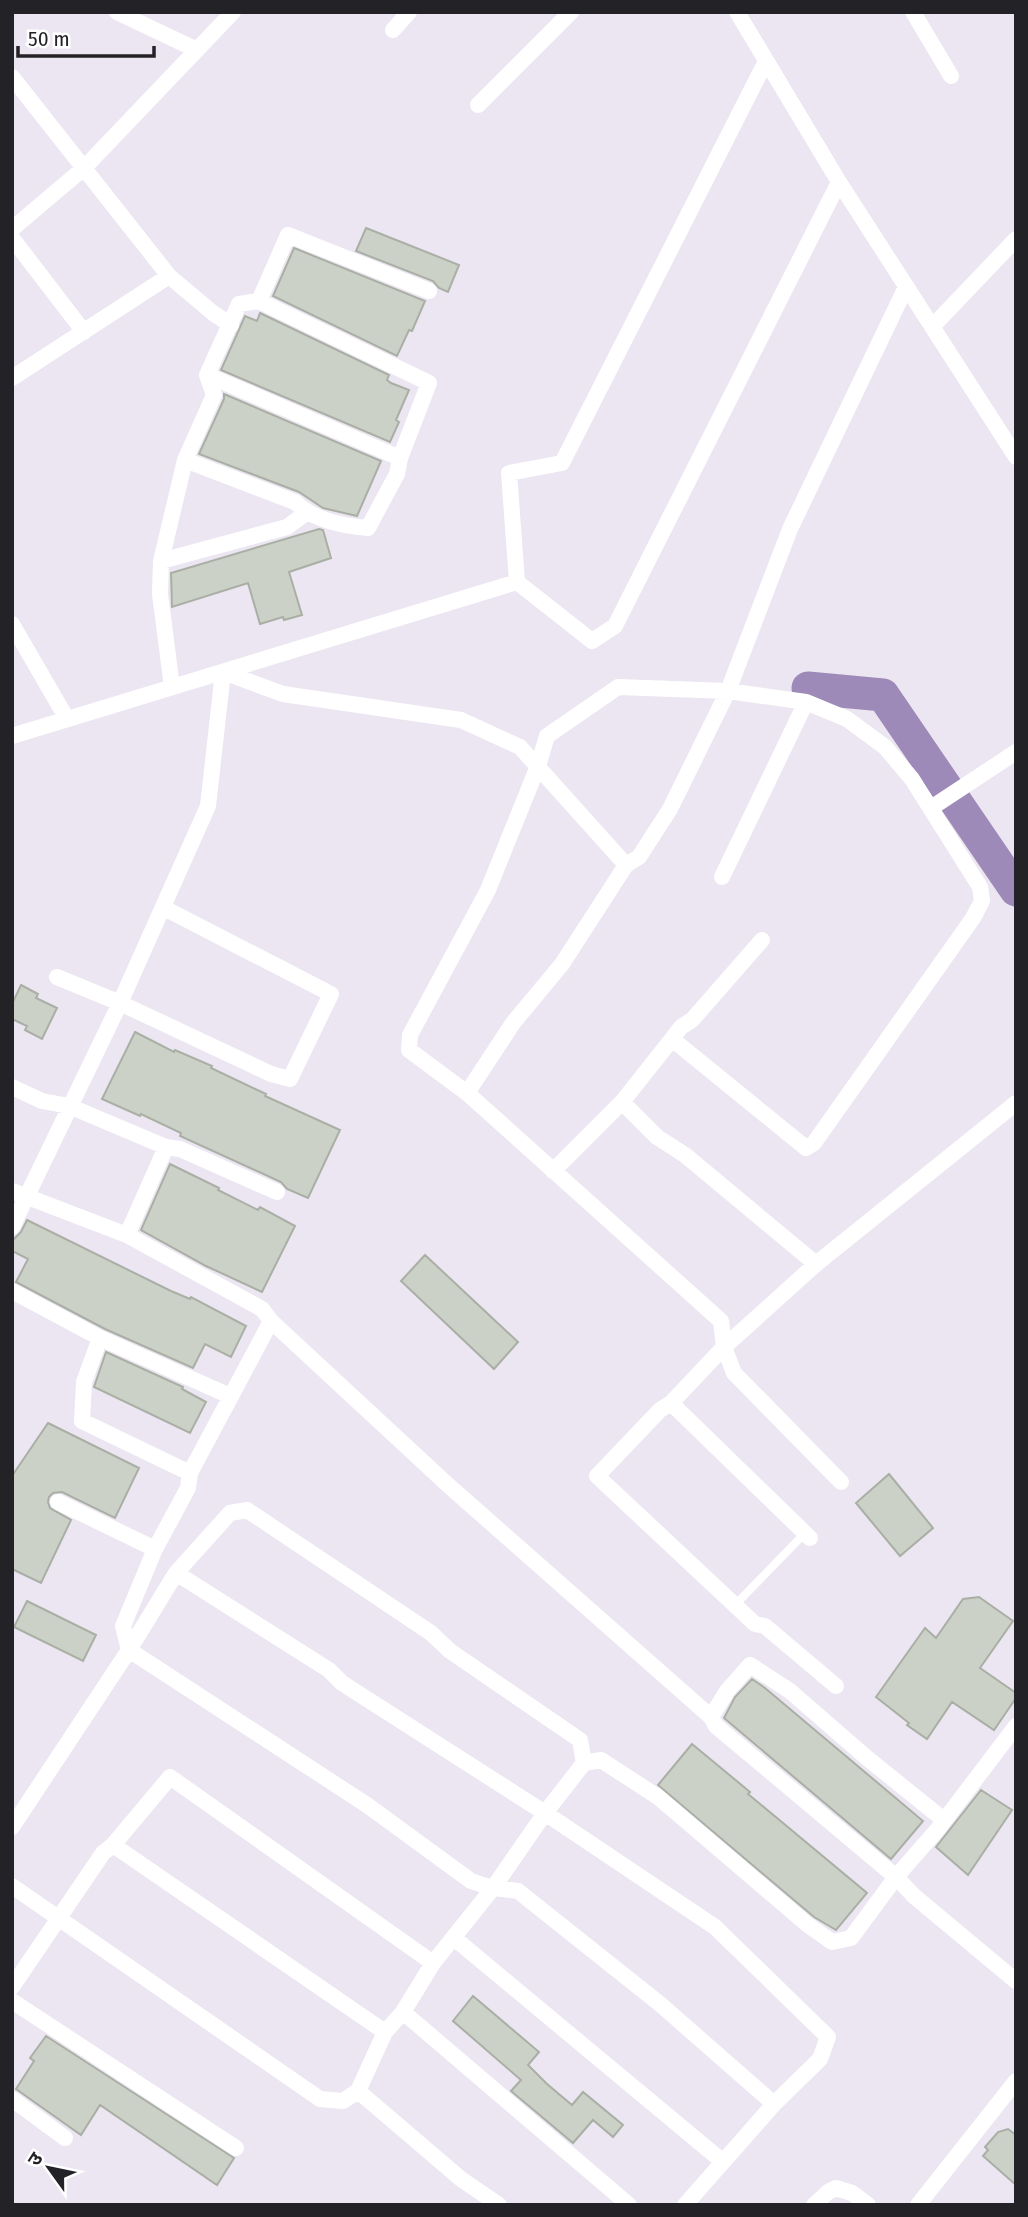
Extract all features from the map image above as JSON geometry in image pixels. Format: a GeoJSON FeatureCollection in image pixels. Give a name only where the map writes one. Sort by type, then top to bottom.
{"type":"FeatureCollection","features":[{"type":"Feature","properties":{"kind":"street"},"geometry":{"type":"LineString","coordinates":[[117,12],[197,50]]}},
{"type":"Feature","properties":{"kind":"street"},"geometry":{"type":"LineString","coordinates":[[12,229],[84,168],[233,12]]}},
{"type":"Feature","properties":{"kind":"street"},"geometry":{"type":"LineString","coordinates":[[393,30],[409,12]]}},
{"type":"Feature","properties":{"kind":"street"},"geometry":{"type":"LineString","coordinates":[[478,105],[571,12]]}},
{"type":"Feature","properties":{"kind":"street"},"geometry":{"type":"LineString","coordinates":[[737,12],[839,182],[1016,457]]}},
{"type":"Feature","properties":{"kind":"street"},"geometry":{"type":"LineString","coordinates":[[913,12],[951,76]]}},
{"type":"Feature","properties":{"kind":"street"},"geometry":{"type":"LineString","coordinates":[[766,61],[562,463],[509,473],[517,582],[592,641],[615,626],[839,182]]}},
{"type":"Feature","properties":{"kind":"street"},"geometry":{"type":"LineString","coordinates":[[12,77],[169,276],[231,325]]}},
{"type":"Feature","properties":{"kind":"street"},"geometry":{"type":"LineString","coordinates":[[259,301],[288,235],[429,291]]}},
{"type":"Feature","properties":{"kind":"street"},"geometry":{"type":"LineString","coordinates":[[12,238],[84,332]]}},
{"type":"Feature","properties":{"kind":"street"},"geometry":{"type":"LineString","coordinates":[[932,327],[1016,239]]}},
{"type":"Feature","properties":{"kind":"street"},"geometry":{"type":"LineString","coordinates":[[12,378],[169,276]]}},
{"type":"Feature","properties":{"kind":"street"},"geometry":{"type":"LineString","coordinates":[[467,1093],[513,1023],[562,964],[626,865],[639,857],[670,808],[728,691],[790,529],[906,287]]}},
{"type":"Feature","properties":{"kind":"street"},"geometry":{"type":"LineString","coordinates":[[172,687],[160,594],[161,561],[185,460],[214,395],[207,375],[239,304],[259,301],[429,383],[400,458],[397,474],[368,528],[349,526],[306,513],[295,502],[185,460]]}},
{"type":"Feature","properties":{"kind":"street"},"geometry":{"type":"LineString","coordinates":[[207,375],[400,458]]}},
{"type":"Feature","properties":{"kind":"street"},"geometry":{"type":"LineString","coordinates":[[161,561],[287,527],[306,513]]}},
{"type":"Feature","properties":{"kind":"street"},"geometry":{"type":"LineString","coordinates":[[12,736],[517,582]]}},
{"type":"Feature","properties":{"kind":"street"},"geometry":{"type":"LineString","coordinates":[[12,624],[67,719]]}},
{"type":"Feature","properties":{"kind":"street"},"geometry":{"type":"LineString","coordinates":[[223,672],[283,694],[461,720],[520,747],[626,865]]}},
{"type":"Feature","properties":{"kind":"street"},"geometry":{"type":"LineString","coordinates":[[12,1227],[19,1194],[69,1106],[120,1003],[208,806],[223,672]]}},
{"type":"Feature","properties":{"kind":"street"},"geometry":{"type":"LineString","coordinates":[[672,1039],[806,1148],[814,1143],[982,901],[980,887],[912,779],[884,747],[847,719],[806,702],[728,691],[618,687],[547,736],[538,766],[488,890],[410,1035],[409,1050],[467,1093],[721,1321],[724,1347],[734,1373],[841,1482]]}},
{"type":"Feature","properties":{"kind":"street"},"geometry":{"type":"LineString","coordinates":[[722,877],[806,702]]}},
{"type":"Feature","properties":{"kind":"street"},"geometry":{"type":"LineString","coordinates":[[931,808],[1016,752]]}},
{"type":"Feature","properties":{"kind":"street"},"geometry":{"type":"LineString","coordinates":[[57,977],[120,1003],[271,1074],[290,1079],[331,994],[164,908]]}},
{"type":"Feature","properties":{"kind":"street"},"geometry":{"type":"LineString","coordinates":[[553,1171],[622,1102],[681,1027],[692,1020],[762,940]]}},
{"type":"Feature","properties":{"kind":"street"},"geometry":{"type":"LineString","coordinates":[[12,1087],[42,1101],[69,1106],[166,1147],[180,1149],[277,1192]]}},
{"type":"Feature","properties":{"kind":"street"},"geometry":{"type":"LineString","coordinates":[[622,1102],[657,1138],[685,1156],[816,1264]]}},
{"type":"Feature","properties":{"kind":"street"},"geometry":{"type":"LineString","coordinates":[[836,1686],[765,1626],[755,1624],[597,1476],[724,1347],[816,1264],[1016,1103]]}},
{"type":"Feature","properties":{"kind":"street"},"geometry":{"type":"LineString","coordinates":[[127,1235],[166,1147]]}},
{"type":"Feature","properties":{"kind":"street"},"geometry":{"type":"LineString","coordinates":[[19,1194],[127,1235],[262,1309],[271,1321],[448,1485],[711,1717],[716,1726],[1016,1982]]}},
{"type":"Feature","properties":{"kind":"street"},"geometry":{"type":"LineString","coordinates":[[12,1292],[100,1339],[230,1396]]}},
{"type":"Feature","properties":{"kind":"street"},"geometry":{"type":"LineString","coordinates":[[271,1321],[190,1473],[188,1488],[155,1549],[123,1626],[129,1650],[368,1805],[471,1881],[493,1888],[518,1891],[660,2004],[774,2105]]}},
{"type":"Feature","properties":{"kind":"street"},"geometry":{"type":"LineString","coordinates":[[100,1339],[84,1382],[82,1421],[190,1473]]}},
{"type":"Feature","properties":{"kind":"street"},"geometry":{"type":"LineString","coordinates":[[671,1403],[807,1536]]}},
{"type":"Feature","properties":{"kind":"street"},"geometry":{"type":"LineString","coordinates":[[58,1502],[155,1549]]}},
{"type":"Feature","properties":{"kind":"street"},"geometry":{"type":"LineString","coordinates":[[12,1827],[129,1650],[176,1573],[230,1513],[247,1510],[431,1633],[450,1651],[580,1740],[584,1763]]}},
{"type":"Feature","properties":{"kind":"street"},"geometry":{"type":"LineString","coordinates":[[176,1573],[329,1670],[342,1684],[545,1813],[715,1927],[828,2037],[820,2059],[722,2161],[685,2205]]}},
{"type":"Feature","properties":{"kind":"street"},"geometry":{"type":"LineString","coordinates":[[711,1717],[727,1691],[750,1665],[790,1691],[944,1820]]}},
{"type":"Feature","properties":{"kind":"street"},"geometry":{"type":"LineString","coordinates":[[12,1886],[320,2099],[344,2101],[358,2091],[385,2032],[403,2012],[433,1963],[493,1888],[545,1813],[584,1763],[601,1760],[658,1797],[808,1925],[832,1942],[851,1938],[1016,1726]]}},
{"type":"Feature","properties":{"kind":"street"},"geometry":{"type":"LineString","coordinates":[[12,1987],[103,1853],[113,1845],[170,1777],[433,1963]]}},
{"type":"Feature","properties":{"kind":"street"},"geometry":{"type":"LineString","coordinates":[[113,1845],[385,2032]]}},
{"type":"Feature","properties":{"kind":"street"},"geometry":{"type":"LineString","coordinates":[[454,1938],[722,2161]]}},
{"type":"Feature","properties":{"kind":"street"},"geometry":{"type":"LineString","coordinates":[[12,2001],[236,2148]]}},
{"type":"Feature","properties":{"kind":"street"},"geometry":{"type":"LineString","coordinates":[[403,2012],[629,2205]]}},
{"type":"Feature","properties":{"kind":"street"},"geometry":{"type":"LineString","coordinates":[[918,2205],[1016,2081]]}},
{"type":"Feature","properties":{"kind":"street"},"geometry":{"type":"LineString","coordinates":[[358,2091],[461,2179],[499,2205]]}},
{"type":"Feature","properties":{"kind":"street"},"geometry":{"type":"LineString","coordinates":[[12,2099],[65,2138]]}},
{"type":"Feature","properties":{"kind":"street"},"geometry":{"type":"LineString","coordinates":[[814,2205],[836,2188],[852,2193],[868,2205]]}},
{"type":"Feature","properties":{"kind":"lane"},"geometry":{"type":"LineString","coordinates":[[735,1605],[807,1536]]}},
{"type":"Feature","properties":{"kind":"building"},"geometry":{"type":"Polygon","coordinates":[[[366,228],[459,265],[448,292],[433,281],[356,251],[366,228]]]}},
{"type":"Feature","properties":{"kind":"building"},"geometry":{"type":"Polygon","coordinates":[[[294,248],[425,301],[397,356],[273,296],[294,248]]]}},
{"type":"Feature","properties":{"kind":"building"},"geometry":{"type":"Polygon","coordinates":[[[260,313],[389,375],[387,380],[391,383],[409,390],[390,442],[221,370],[245,316],[257,321],[260,313]]]}},
{"type":"Feature","properties":{"kind":"building"},"geometry":{"type":"Polygon","coordinates":[[[224,394],[381,461],[357,516],[323,508],[299,492],[199,454],[224,394]]]}},
{"type":"Feature","properties":{"kind":"building"},"geometry":{"type":"Polygon","coordinates":[[[323,530],[331,558],[289,572],[302,615],[260,624],[248,583],[172,607],[171,573],[323,530]]]}},
{"type":"Feature","properties":{"kind":"building"},"geometry":{"type":"Polygon","coordinates":[[[21,985],[38,994],[36,998],[57,1008],[42,1039],[25,1030],[27,1026],[12,1019],[12,1004],[21,985]]]}},
{"type":"Feature","properties":{"kind":"building"},"geometry":{"type":"Polygon","coordinates":[[[135,1032],[174,1052],[175,1050],[212,1066],[211,1068],[266,1094],[265,1096],[340,1130],[308,1198],[287,1189],[281,1182],[180,1136],[181,1133],[102,1099],[135,1032]]]}},
{"type":"Feature","properties":{"kind":"building"},"geometry":{"type":"Polygon","coordinates":[[[170,1164],[258,1210],[260,1207],[295,1226],[262,1292],[206,1266],[141,1230],[170,1164]]]}},
{"type":"Feature","properties":{"kind":"building"},"geometry":{"type":"Polygon","coordinates":[[[27,1220],[171,1291],[190,1299],[191,1297],[246,1326],[231,1357],[205,1344],[193,1368],[105,1329],[16,1282],[28,1259],[12,1251],[12,1241],[27,1220]]]}},
{"type":"Feature","properties":{"kind":"building"},"geometry":{"type":"Polygon","coordinates":[[[425,1255],[518,1342],[494,1369],[401,1281],[425,1255]]]}},
{"type":"Feature","properties":{"kind":"building"},"geometry":{"type":"Polygon","coordinates":[[[106,1352],[183,1387],[182,1389],[206,1402],[190,1433],[94,1387],[106,1352]]]}},
{"type":"Feature","properties":{"kind":"building"},"geometry":{"type":"Polygon","coordinates":[[[48,1423],[139,1468],[115,1518],[62,1492],[53,1493],[49,1497],[50,1508],[71,1520],[41,1583],[12,1569],[12,1476],[48,1423]]]}},
{"type":"Feature","properties":{"kind":"building"},"geometry":{"type":"Polygon","coordinates":[[[889,1474],[933,1528],[900,1556],[856,1503],[889,1474]]]}},
{"type":"Feature","properties":{"kind":"building"},"geometry":{"type":"Polygon","coordinates":[[[979,1597],[1013,1621],[980,1668],[1016,1693],[1016,1698],[994,1730],[952,1702],[927,1739],[876,1697],[925,1628],[936,1638],[963,1599],[979,1597]]]}},
{"type":"Feature","properties":{"kind":"building"},"geometry":{"type":"Polygon","coordinates":[[[27,1601],[96,1635],[83,1661],[14,1627],[27,1601]]]}},
{"type":"Feature","properties":{"kind":"building"},"geometry":{"type":"Polygon","coordinates":[[[752,1679],[923,1821],[891,1859],[724,1718],[735,1697],[752,1679]]]}},
{"type":"Feature","properties":{"kind":"building"},"geometry":{"type":"Polygon","coordinates":[[[692,1744],[867,1893],[836,1930],[814,1917],[658,1785],[692,1744]]]}},
{"type":"Feature","properties":{"kind":"building"},"geometry":{"type":"Polygon","coordinates":[[[981,1790],[1012,1810],[968,1875],[936,1847],[981,1790]]]}},
{"type":"Feature","properties":{"kind":"building"},"geometry":{"type":"Polygon","coordinates":[[[473,1996],[539,2052],[528,2065],[547,2084],[572,2105],[583,2092],[623,2125],[613,2137],[593,2120],[573,2143],[511,2091],[521,2080],[453,2021],[473,1996]]]}},
{"type":"Feature","properties":{"kind":"building"},"geometry":{"type":"Polygon","coordinates":[[[46,2036],[234,2158],[217,2185],[100,2105],[81,2135],[16,2089],[34,2061],[30,2058],[46,2036]]]}},
{"type":"Feature","properties":{"kind":"building"},"geometry":{"type":"Polygon","coordinates":[[[1008,2129],[1016,2135],[1016,2185],[983,2156],[988,2150],[985,2147],[998,2132],[1008,2129]]]}},
{"type":"Feature","properties":{"kind":"waterway"},"geometry":{"type":"LineString","coordinates":[[808,688],[883,695],[1016,890]]}}]}
